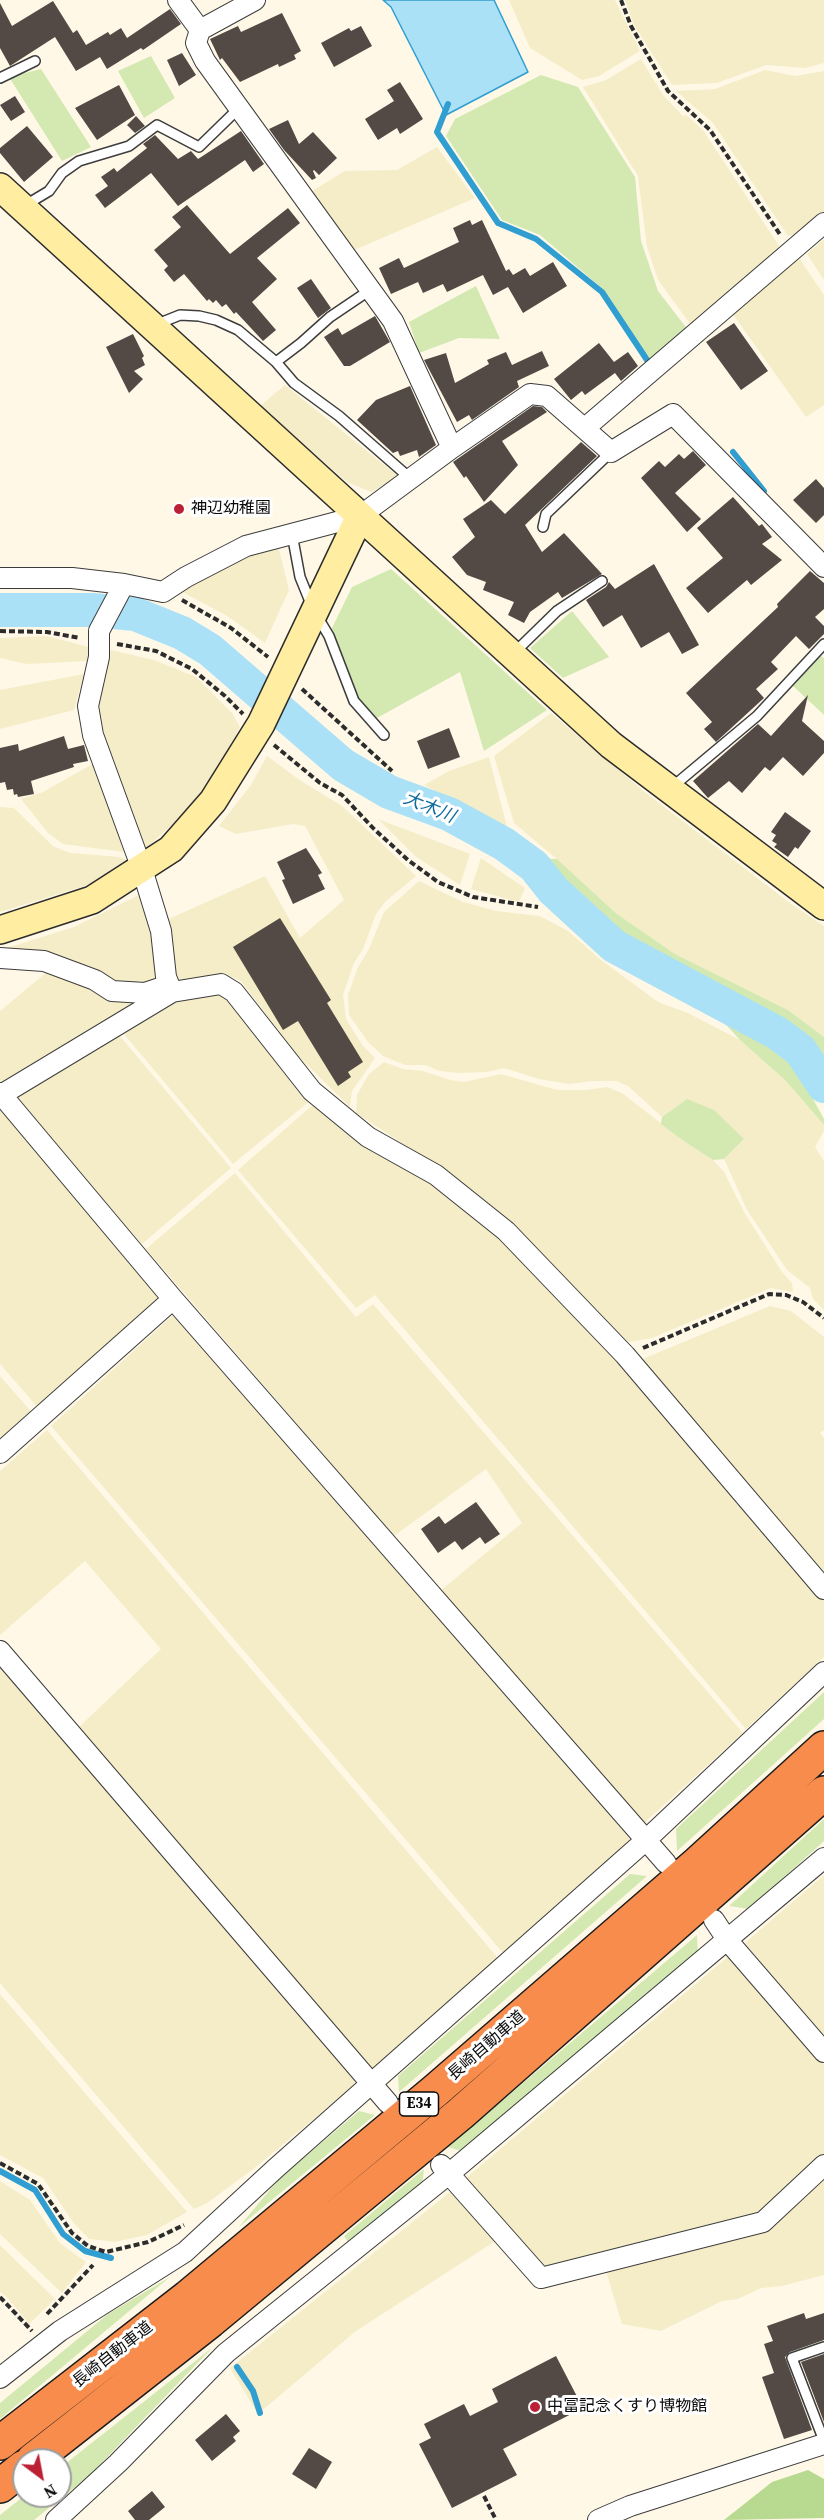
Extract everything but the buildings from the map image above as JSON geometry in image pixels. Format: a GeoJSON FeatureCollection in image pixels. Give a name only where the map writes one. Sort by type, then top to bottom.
{"type":"FeatureCollection","features":[{"type":"Feature","properties":{"kind":"highway","name":"長崎自動車道"},"geometry":{"type":"LineString","coordinates":[[0,2443],[188,2297],[435,2091],[698,1863],[824,1748]]}},
{"type":"Feature","properties":{"kind":"highway","name":"長崎自動車道"},"geometry":{"type":"LineString","coordinates":[[48,2448],[210,2321],[460,2114],[824,1793]]}},
{"type":"Feature","properties":{"kind":"highway"},"geometry":{"type":"LineString","coordinates":[[0,2486],[12,2476]]}},
{"type":"Feature","properties":{"kind":"street"},"geometry":{"type":"LineString","coordinates":[[178,0],[200,30]]}},
{"type":"Feature","properties":{"kind":"street"},"geometry":{"type":"LineString","coordinates":[[255,0],[200,30],[196,43],[205,61],[393,321],[452,448]]}},
{"type":"Feature","properties":{"kind":"street"},"geometry":{"type":"LineString","coordinates":[[0,187],[610,745],[821,898]]}},
{"type":"Feature","properties":{"kind":"street"},"geometry":{"type":"LineString","coordinates":[[585,428],[824,223]]}},
{"type":"Feature","properties":{"kind":"street"},"geometry":{"type":"LineString","coordinates":[[0,578],[72,578],[163,592],[186,577],[246,546],[360,516],[530,394],[547,396],[611,452],[673,414],[824,567]]}},
{"type":"Feature","properties":{"kind":"street"},"geometry":{"type":"LineString","coordinates":[[0,930],[92,900],[171,849],[213,801],[259,727],[360,516]]}},
{"type":"Feature","properties":{"kind":"street"},"geometry":{"type":"LineString","coordinates":[[122,586],[99,636],[99,657],[88,706],[93,735],[142,869],[161,931],[166,977],[171,989]]}},
{"type":"Feature","properties":{"kind":"street"},"geometry":{"type":"LineString","coordinates":[[0,958],[32,959],[56,964],[95,980],[112,991],[145,993],[221,984],[234,992],[312,1091],[368,1137],[436,1175],[506,1231],[625,1355],[824,1589]]}},
{"type":"Feature","properties":{"kind":"street"},"geometry":{"type":"LineString","coordinates":[[171,989],[1,1094],[173,1299],[666,1863]]}},
{"type":"Feature","properties":{"kind":"street"},"geometry":{"type":"LineString","coordinates":[[0,1453],[173,1299]]}},
{"type":"Feature","properties":{"kind":"street"},"geometry":{"type":"LineString","coordinates":[[0,1651],[388,2103]]}},
{"type":"Feature","properties":{"kind":"street"},"geometry":{"type":"LineString","coordinates":[[0,2378],[60,2331],[185,2252],[646,1840],[824,1672]]}},
{"type":"Feature","properties":{"kind":"street"},"geometry":{"type":"LineString","coordinates":[[56,2520],[118,2463],[225,2353],[446,2169],[728,1941],[824,1858]]}},
{"type":"Feature","properties":{"kind":"street"},"geometry":{"type":"LineString","coordinates":[[714,1920],[728,1941],[824,2052]]}},
{"type":"Feature","properties":{"kind":"street"},"geometry":{"type":"LineString","coordinates":[[446,2169],[541,2278],[763,2222],[824,2166]]}},
{"type":"Feature","properties":{"kind":"street"},"geometry":{"type":"LineString","coordinates":[[598,2520],[630,2506],[824,2443]]}},
{"type":"Feature","properties":{"kind":"lane"},"geometry":{"type":"LineString","coordinates":[[0,78],[35,61]]}},
{"type":"Feature","properties":{"kind":"lane"},"geometry":{"type":"LineString","coordinates":[[22,207],[49,190],[62,173],[79,161],[129,146],[157,125],[199,147],[239,108]]}},
{"type":"Feature","properties":{"kind":"lane"},"geometry":{"type":"LineString","coordinates":[[276,362],[301,344],[330,317],[370,290]]}},
{"type":"Feature","properties":{"kind":"lane"},"geometry":{"type":"LineString","coordinates":[[153,326],[180,315],[216,320],[238,330],[276,362],[294,383],[339,416],[411,479]]}},
{"type":"Feature","properties":{"kind":"lane"},"geometry":{"type":"LineString","coordinates":[[543,527],[546,514],[611,452]]}},
{"type":"Feature","properties":{"kind":"lane"},"geometry":{"type":"LineString","coordinates":[[292,534],[300,577],[315,613],[329,636],[354,701],[384,735]]}},
{"type":"Feature","properties":{"kind":"lane"},"geometry":{"type":"LineString","coordinates":[[512,655],[557,611],[602,581]]}},
{"type":"Feature","properties":{"kind":"lane"},"geometry":{"type":"LineString","coordinates":[[670,789],[757,716],[824,644]]}},
{"type":"Feature","properties":{"kind":"lane"},"geometry":{"type":"LineString","coordinates":[[824,2347],[792,2358],[824,2443]]}},
{"type":"Feature","properties":{"kind":"path"},"geometry":{"type":"LineString","coordinates":[[621,0],[631,26],[668,91],[710,130],[791,252]]}},
{"type":"Feature","properties":{"kind":"path"},"geometry":{"type":"LineString","coordinates":[[0,632],[47,632],[99,636],[156,651],[192,669],[320,783],[342,795],[391,845],[438,882],[473,897],[538,907]]}},
{"type":"Feature","properties":{"kind":"path"},"geometry":{"type":"LineString","coordinates":[[625,1355],[769,1294],[786,1295],[803,1302],[824,1318]]}},
{"type":"Feature","properties":{"kind":"path"},"geometry":{"type":"LineString","coordinates":[[0,2163],[38,2184],[72,2233],[88,2246],[106,2252],[148,2242],[192,2220]]}},
{"type":"Feature","properties":{"kind":"path"},"geometry":{"type":"LineString","coordinates":[[0,2297],[32,2331]]}},
{"type":"Feature","properties":{"kind":"path"},"geometry":{"type":"LineString","coordinates":[[484,2496],[496,2520]]}},
{"type":"Feature","properties":{"kind":"shaded area"},"geometry":{"type":"Polygon","coordinates":[[[509,0],[615,0],[640,51],[599,76],[582,80],[530,48],[509,0]]]}},
{"type":"Feature","properties":{"kind":"shaded area"},"geometry":{"type":"Polygon","coordinates":[[[625,0],[824,0],[824,63],[805,68],[766,65],[717,83],[672,85],[634,25],[625,0]]]}},
{"type":"Feature","properties":{"kind":"shaded area"},"geometry":{"type":"Polygon","coordinates":[[[641,59],[663,95],[683,116],[686,115],[703,130],[779,246],[780,253],[691,325],[658,280],[647,247],[638,176],[583,87],[606,80],[641,59]]]}},
{"type":"Feature","properties":{"kind":"shaded area"},"geometry":{"type":"Polygon","coordinates":[[[765,70],[795,76],[824,71],[824,213],[798,235],[788,236],[713,123],[676,91],[715,89],[765,70]]]}},
{"type":"Feature","properties":{"kind":"shaded area"},"geometry":{"type":"Polygon","coordinates":[[[437,147],[475,198],[352,251],[312,191],[345,171],[397,170],[437,147]]]}},
{"type":"Feature","properties":{"kind":"shaded area"},"geometry":{"type":"Polygon","coordinates":[[[824,239],[824,280],[807,254],[824,239]]]}},
{"type":"Feature","properties":{"kind":"shaded area"},"geometry":{"type":"Polygon","coordinates":[[[799,258],[824,295],[824,405],[806,417],[732,313],[799,258]]]}},
{"type":"Feature","properties":{"kind":"shaded area"},"geometry":{"type":"Polygon","coordinates":[[[285,385],[399,477],[371,492],[347,482],[260,406],[285,385]]]}},
{"type":"Feature","properties":{"kind":"shaded area"},"geometry":{"type":"Polygon","coordinates":[[[278,545],[289,590],[265,643],[227,616],[177,589],[251,552],[278,545]]]}},
{"type":"Feature","properties":{"kind":"shaded area"},"geometry":{"type":"Polygon","coordinates":[[[46,636],[89,647],[88,661],[27,664],[0,658],[0,638],[46,636]]]}},
{"type":"Feature","properties":{"kind":"shaded area"},"geometry":{"type":"Polygon","coordinates":[[[111,650],[154,660],[196,677],[232,713],[240,727],[214,775],[188,810],[141,853],[101,738],[96,704],[100,672],[111,650]]]}},
{"type":"Feature","properties":{"kind":"shaded area"},"geometry":{"type":"Polygon","coordinates":[[[84,674],[74,710],[0,729],[0,690],[84,674]]]}},
{"type":"Feature","properties":{"kind":"shaded area"},"geometry":{"type":"Polygon","coordinates":[[[551,713],[646,793],[790,903],[824,926],[824,1037],[788,1010],[675,954],[617,914],[514,823],[494,756],[551,713]]]}},
{"type":"Feature","properties":{"kind":"shaded area"},"geometry":{"type":"Polygon","coordinates":[[[267,756],[298,779],[342,806],[416,876],[386,901],[376,914],[363,949],[354,963],[343,995],[346,1019],[363,1046],[375,1058],[352,1091],[350,1107],[297,1055],[241,981],[223,973],[186,980],[173,979],[164,921],[265,876],[300,938],[344,900],[305,826],[293,824],[236,834],[219,826],[251,785],[267,756]]]}},
{"type":"Feature","properties":{"kind":"shaded area"},"geometry":{"type":"Polygon","coordinates":[[[489,757],[507,827],[424,785],[449,771],[489,757]]]}},
{"type":"Feature","properties":{"kind":"shaded area"},"geometry":{"type":"Polygon","coordinates":[[[96,762],[118,822],[124,852],[63,844],[48,833],[21,799],[43,792],[96,762]]]}},
{"type":"Feature","properties":{"kind":"shaded area"},"geometry":{"type":"Polygon","coordinates":[[[0,807],[14,808],[54,847],[71,853],[120,857],[126,860],[91,884],[0,912],[0,807]]]}},
{"type":"Feature","properties":{"kind":"shaded area"},"geometry":{"type":"Polygon","coordinates":[[[378,819],[470,854],[460,885],[416,857],[378,819]]]}},
{"type":"Feature","properties":{"kind":"shaded area"},"geometry":{"type":"Polygon","coordinates":[[[481,858],[525,888],[519,902],[471,889],[481,858]]]}},
{"type":"Feature","properties":{"kind":"shaded area"},"geometry":{"type":"Polygon","coordinates":[[[419,881],[463,902],[496,911],[540,916],[568,931],[601,960],[658,1002],[688,1013],[740,1040],[785,1080],[824,1125],[824,1131],[815,1147],[824,1161],[824,1310],[813,1299],[810,1288],[787,1270],[747,1210],[724,1159],[744,1139],[687,1099],[662,1117],[628,1086],[616,1081],[569,1084],[539,1079],[504,1068],[487,1072],[440,1071],[425,1065],[405,1065],[383,1056],[368,1042],[349,1015],[348,995],[358,967],[369,949],[384,912],[419,881]]]}},
{"type":"Feature","properties":{"kind":"shaded area"},"geometry":{"type":"Polygon","coordinates":[[[143,893],[162,976],[143,987],[122,988],[0,950],[74,927],[143,893]]]}},
{"type":"Feature","properties":{"kind":"shaded area"},"geometry":{"type":"Polygon","coordinates":[[[48,971],[70,978],[113,1001],[138,1001],[4,1084],[0,1080],[0,1011],[48,971]]]}},
{"type":"Feature","properties":{"kind":"shaded area"},"geometry":{"type":"Polygon","coordinates":[[[217,993],[228,999],[243,1016],[284,1074],[311,1100],[233,1164],[124,1034],[182,997],[217,993]]]}},
{"type":"Feature","properties":{"kind":"shaded area"},"geometry":{"type":"Polygon","coordinates":[[[119,1035],[231,1168],[142,1244],[14,1097],[16,1093],[119,1035]]]}},
{"type":"Feature","properties":{"kind":"shaded area"},"geometry":{"type":"Polygon","coordinates":[[[384,1062],[403,1069],[423,1071],[464,1082],[501,1074],[557,1090],[607,1087],[622,1093],[685,1142],[713,1160],[724,1172],[744,1212],[782,1272],[792,1283],[793,1292],[771,1288],[652,1338],[623,1343],[520,1230],[431,1162],[356,1113],[357,1095],[369,1074],[384,1062]]]}},
{"type":"Feature","properties":{"kind":"shaded area"},"geometry":{"type":"Polygon","coordinates":[[[315,1103],[482,1219],[578,1316],[824,1601],[824,1657],[746,1729],[375,1295],[356,1308],[238,1170],[315,1103]]]}},
{"type":"Feature","properties":{"kind":"shaded area"},"geometry":{"type":"Polygon","coordinates":[[[0,1106],[166,1296],[41,1411],[0,1364],[0,1106]]]}},
{"type":"Feature","properties":{"kind":"shaded area"},"geometry":{"type":"Polygon","coordinates":[[[235,1173],[356,1317],[373,1304],[743,1733],[643,1824],[440,1591],[522,1523],[486,1469],[394,1536],[146,1249],[235,1173]]]}},
{"type":"Feature","properties":{"kind":"shaded area"},"geometry":{"type":"Polygon","coordinates":[[[770,1306],[791,1311],[824,1337],[824,1430],[820,1433],[824,1438],[824,1577],[638,1361],[770,1306]]]}},
{"type":"Feature","properties":{"kind":"shaded area"},"geometry":{"type":"Polygon","coordinates":[[[182,1315],[624,1830],[631,1843],[503,1953],[51,1426],[172,1316],[182,1315]]]}},
{"type":"Feature","properties":{"kind":"shaded area"},"geometry":{"type":"Polygon","coordinates":[[[0,1376],[35,1416],[0,1447],[0,1376]]]}},
{"type":"Feature","properties":{"kind":"shaded area"},"geometry":{"type":"Polygon","coordinates":[[[47,1430],[498,1958],[376,2068],[370,2070],[79,1727],[161,1649],[85,1561],[0,1635],[0,1471],[47,1430]]]}},
{"type":"Feature","properties":{"kind":"shaded area"},"geometry":{"type":"Polygon","coordinates":[[[0,1666],[354,2077],[354,2086],[252,2170],[207,2203],[194,2209],[0,1983],[0,1666]]]}},
{"type":"Feature","properties":{"kind":"shaded area"},"geometry":{"type":"Polygon","coordinates":[[[824,1875],[824,2037],[745,1943],[824,1875]]]}},
{"type":"Feature","properties":{"kind":"shaded area"},"geometry":{"type":"Polygon","coordinates":[[[730,1955],[824,2065],[824,2160],[764,2213],[551,2268],[541,2266],[466,2178],[730,1955]]]}},
{"type":"Feature","properties":{"kind":"shaded area"},"geometry":{"type":"Polygon","coordinates":[[[0,1994],[187,2212],[147,2235],[115,2242],[89,2239],[73,2222],[43,2178],[0,2155],[0,1994]]]}},
{"type":"Feature","properties":{"kind":"shaded area"},"geometry":{"type":"Polygon","coordinates":[[[824,2177],[824,2275],[782,2286],[761,2288],[738,2299],[722,2301],[661,2331],[622,2324],[605,2268],[771,2224],[824,2177]]]}},
{"type":"Feature","properties":{"kind":"shaded area"},"geometry":{"type":"Polygon","coordinates":[[[0,2181],[30,2200],[60,2243],[86,2262],[62,2293],[0,2234],[0,2181]]]}},
{"type":"Feature","properties":{"kind":"shaded area"},"geometry":{"type":"Polygon","coordinates":[[[455,2188],[497,2240],[356,2331],[258,2414],[230,2368],[455,2188]]]}},
{"type":"Feature","properties":{"kind":"shaded area"},"geometry":{"type":"Polygon","coordinates":[[[0,2245],[55,2299],[29,2324],[7,2297],[0,2292],[0,2245]]]}},
{"type":"Feature","properties":{"kind":"green space"},"geometry":{"type":"Polygon","coordinates":[[[151,56],[175,98],[144,118],[118,71],[151,56]]]}},
{"type":"Feature","properties":{"kind":"green space"},"geometry":{"type":"Polygon","coordinates":[[[41,69],[91,147],[62,161],[9,77],[41,69]]]}},
{"type":"Feature","properties":{"kind":"green space"},"geometry":{"type":"Polygon","coordinates":[[[541,75],[578,87],[635,177],[641,241],[658,291],[688,330],[651,362],[604,290],[540,235],[502,220],[446,136],[455,119],[541,75]]]}},
{"type":"Feature","properties":{"kind":"green space"},"geometry":{"type":"Polygon","coordinates":[[[476,286],[500,339],[459,338],[419,353],[409,322],[476,286]]]}},
{"type":"Feature","properties":{"kind":"green space"},"geometry":{"type":"Polygon","coordinates":[[[391,569],[547,710],[484,751],[460,672],[377,718],[360,700],[331,630],[352,587],[391,569]]]}},
{"type":"Feature","properties":{"kind":"green space"},"geometry":{"type":"Polygon","coordinates":[[[572,611],[609,657],[563,678],[530,648],[572,611]]]}},
{"type":"Feature","properties":{"kind":"green space"},"geometry":{"type":"Polygon","coordinates":[[[821,656],[824,658],[824,715],[793,686],[821,656]]]}},
{"type":"Feature","properties":{"kind":"green space"},"geometry":{"type":"Polygon","coordinates":[[[538,858],[557,859],[617,914],[675,954],[788,1010],[824,1037],[824,1069],[809,1048],[783,1027],[615,937],[561,889],[538,858]]]}},
{"type":"Feature","properties":{"kind":"green space"},"geometry":{"type":"Polygon","coordinates":[[[716,1014],[756,1032],[794,1064],[824,1119],[824,1125],[785,1080],[740,1040],[716,1014]]]}},
{"type":"Feature","properties":{"kind":"green space"},"geometry":{"type":"Polygon","coordinates":[[[687,1099],[714,1110],[744,1139],[724,1159],[713,1160],[661,1124],[662,1117],[687,1099]]]}},
{"type":"Feature","properties":{"kind":"green space"},"geometry":{"type":"Polygon","coordinates":[[[824,1692],[824,1719],[677,1851],[676,1829],[824,1692]]]}},
{"type":"Feature","properties":{"kind":"green space"},"geometry":{"type":"Polygon","coordinates":[[[824,1819],[824,1841],[749,1909],[729,1906],[824,1819]]]}},
{"type":"Feature","properties":{"kind":"green space"},"geometry":{"type":"Polygon","coordinates":[[[630,1874],[647,1876],[399,2092],[398,2076],[630,1874]]]}},
{"type":"Feature","properties":{"kind":"green space"},"geometry":{"type":"Polygon","coordinates":[[[697,1935],[698,1956],[461,2151],[448,2147],[697,1935]]]}},
{"type":"Feature","properties":{"kind":"green space"},"geometry":{"type":"Polygon","coordinates":[[[359,2111],[375,2115],[239,2227],[278,2180],[359,2111]]]}},
{"type":"Feature","properties":{"kind":"green space"},"geometry":{"type":"Polygon","coordinates":[[[424,2169],[422,2188],[349,2244],[344,2236],[424,2169]]]}},
{"type":"Feature","properties":{"kind":"green space"},"geometry":{"type":"Polygon","coordinates":[[[170,2277],[0,2419],[0,2403],[108,2314],[170,2277]]]}},
{"type":"Feature","properties":{"kind":"green space"},"geometry":{"type":"Polygon","coordinates":[[[213,2347],[89,2476],[72,2490],[72,2459],[213,2347]]]}},
{"type":"Feature","properties":{"kind":"green space"},"geometry":{"type":"Polygon","coordinates":[[[808,2470],[824,2479],[824,2518],[724,2520],[772,2482],[808,2470]]]}},
{"type":"Feature","properties":{"kind":"green space"},"geometry":{"type":"Polygon","coordinates":[[[12,2506],[12,2508],[49,2508],[34,2520],[0,2520],[0,2515],[12,2506]]]}},
{"type":"Feature","properties":{"kind":"water"},"geometry":{"type":"Polygon","coordinates":[[[383,0],[494,0],[528,72],[446,115],[391,7],[383,0]]]}},
{"type":"Feature","properties":{"kind":"waterway"},"geometry":{"type":"LineString","coordinates":[[448,104],[437,132],[498,223],[536,239],[602,292],[649,363]]}},
{"type":"Feature","properties":{"kind":"waterway"},"geometry":{"type":"LineString","coordinates":[[733,452],[764,491]]}},
{"type":"Feature","properties":{"kind":"waterway","name":"大木川"},"geometry":{"type":"LineString","coordinates":[[0,610],[92,610],[135,614],[182,633],[210,650],[343,765],[389,792],[449,814],[504,844],[534,866],[553,890],[614,946],[777,1033],[800,1050],[824,1086]]}},
{"type":"Feature","properties":{"kind":"waterway"},"geometry":{"type":"LineString","coordinates":[[0,2171],[35,2190],[63,2234],[85,2251],[111,2258]]}},
{"type":"Feature","properties":{"kind":"waterway"},"geometry":{"type":"LineString","coordinates":[[237,2367],[253,2391],[260,2413]]}},
{"type":"Feature","properties":{"kind":"place","name":"神辺幼稚園"},"geometry":{"type":"Point","coordinates":[179,509]}},
{"type":"Feature","properties":{"kind":"place","name":"中冨記念くすり博物館"},"geometry":{"type":"Point","coordinates":[535,2407]}}]}
